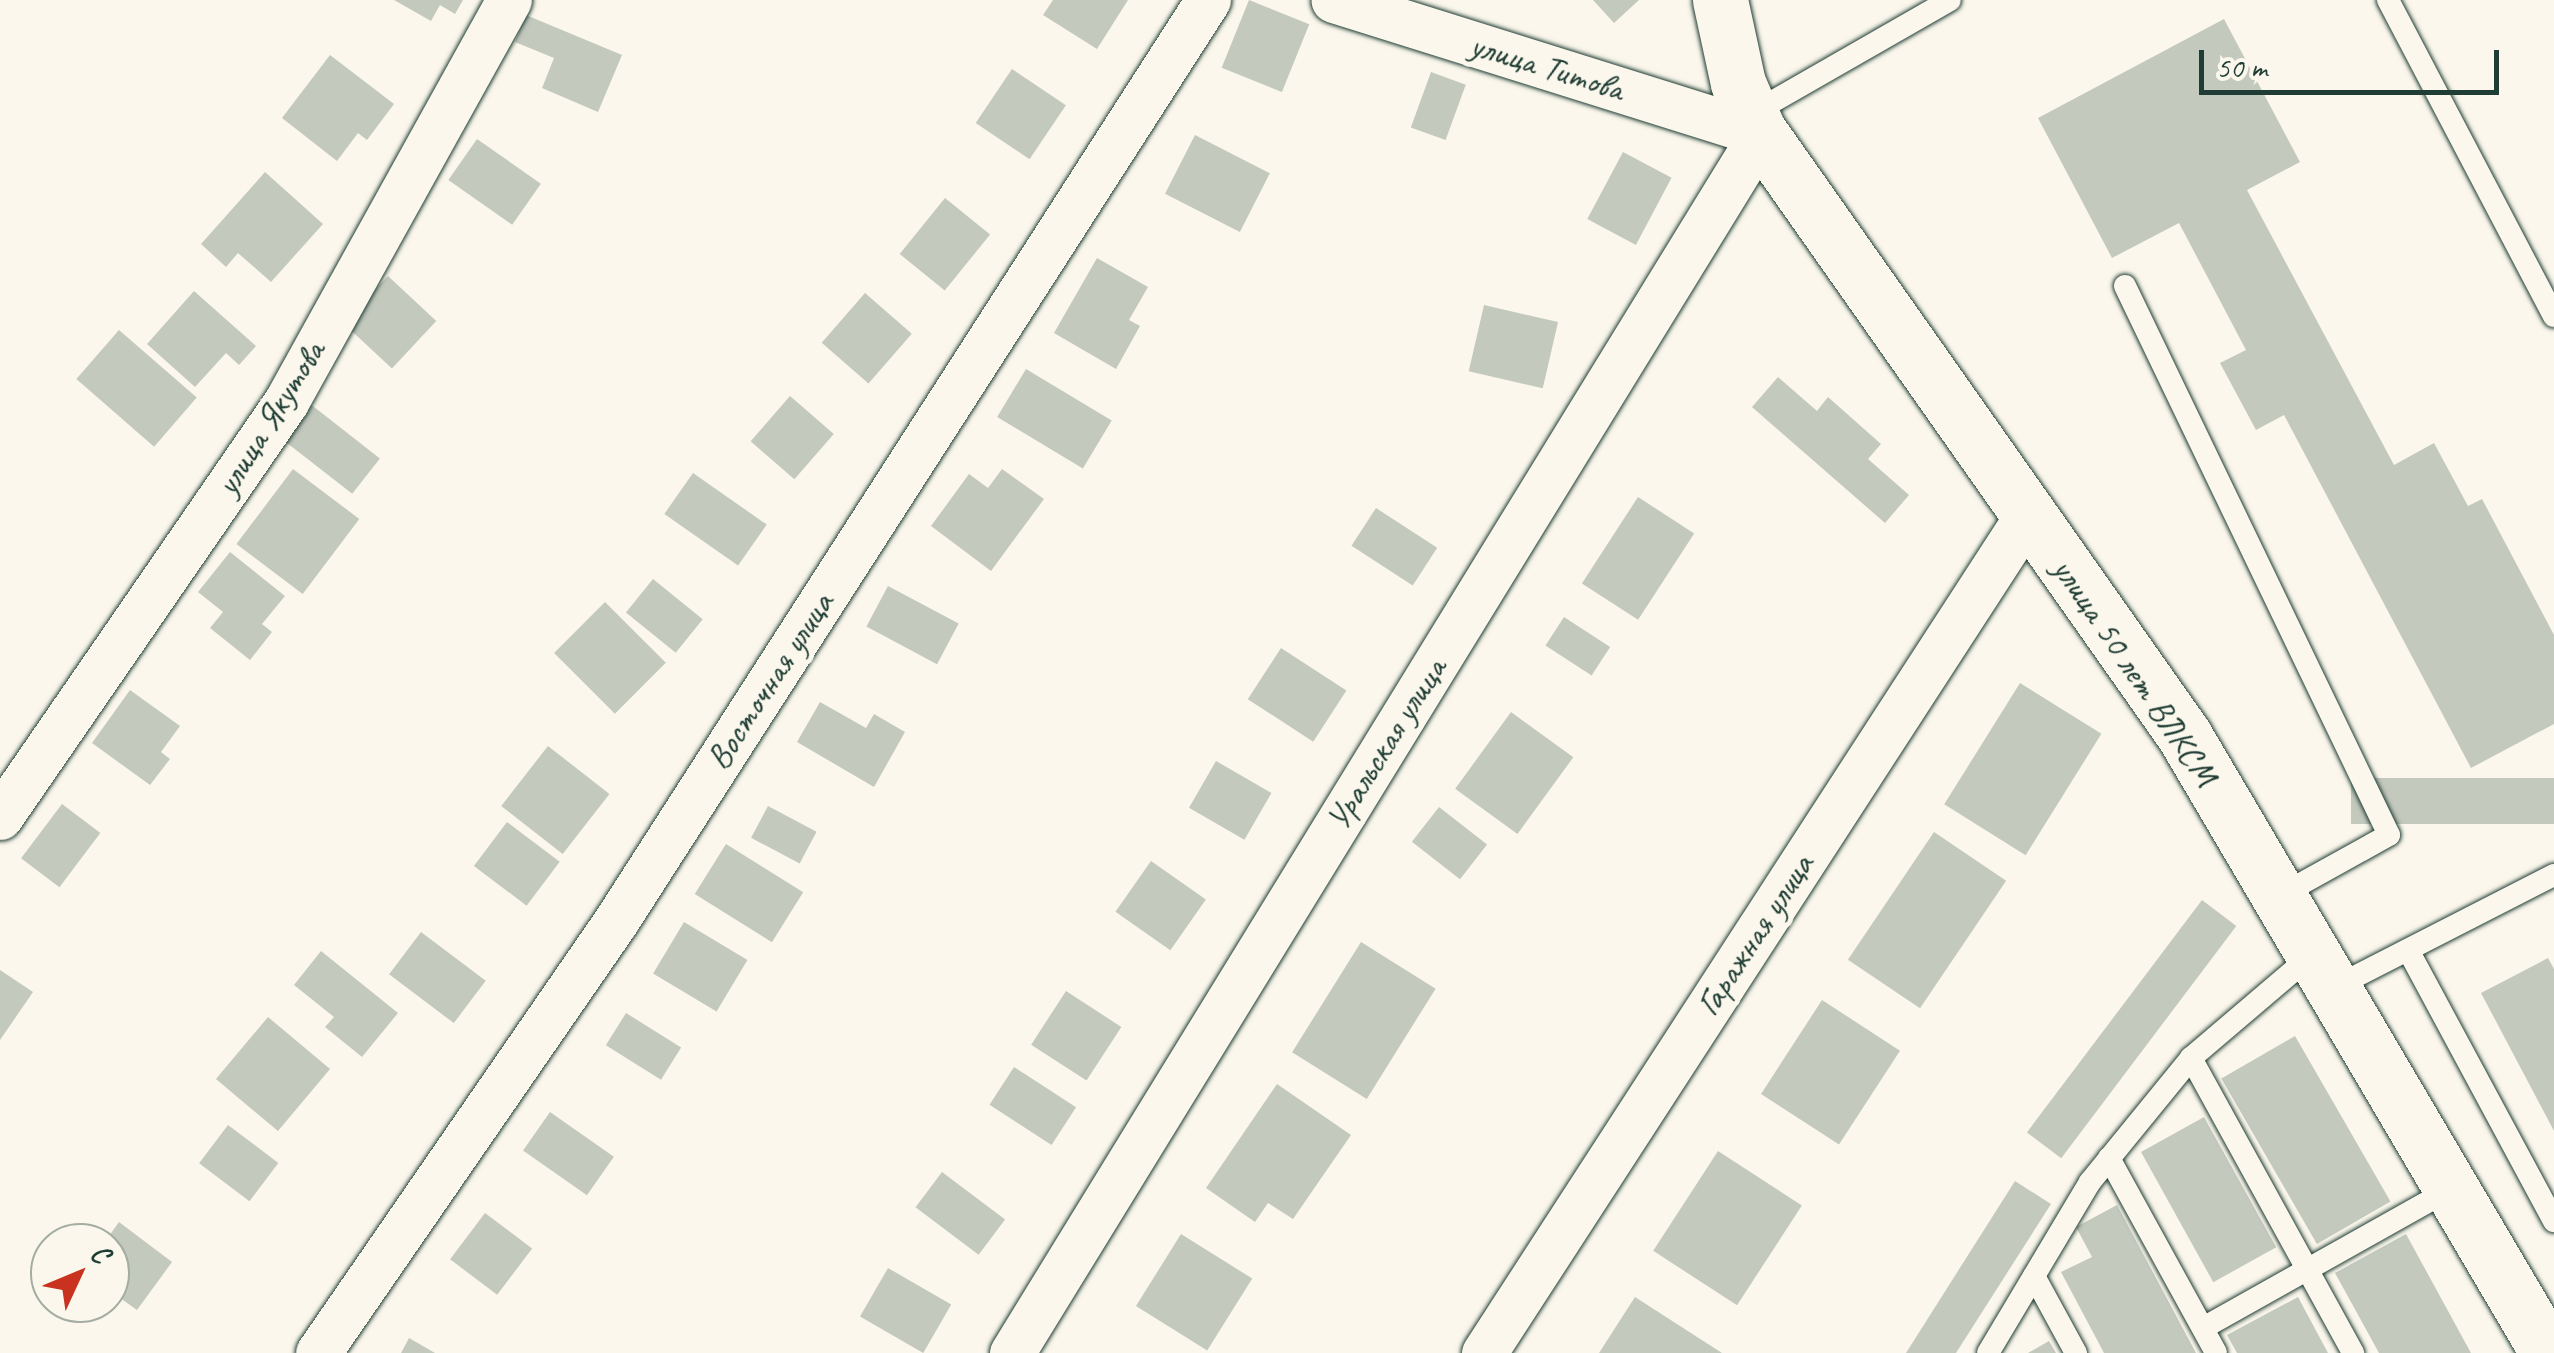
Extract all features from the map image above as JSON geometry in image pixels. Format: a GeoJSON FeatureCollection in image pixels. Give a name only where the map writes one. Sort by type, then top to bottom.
{"type":"FeatureCollection","features":[{"type":"Feature","properties":{"kind":"street","name":"улица Якутова"},"geometry":{"type":"LineString","coordinates":[[0,818],[286,402],[509,0]]}},
{"type":"Feature","properties":{"kind":"street","name":"Восточная улица"},"geometry":{"type":"LineString","coordinates":[[318,1353],[616,921],[1208,0]]}},
{"type":"Feature","properties":{"kind":"street","name":"улица Титова"},"geometry":{"type":"LineString","coordinates":[[1333,0],[1756,124]]}},
{"type":"Feature","properties":{"kind":"street","name":"улица 50 лет ВЛКСМ"},"geometry":{"type":"LineString","coordinates":[[1720,0],[1756,124],[2184,735],[2548,1353]]}},
{"type":"Feature","properties":{"kind":"street","name":"Уральская улица"},"geometry":{"type":"LineString","coordinates":[[1012,1353],[1756,124]]}},
{"type":"Feature","properties":{"kind":"street","name":"Гаражная улица"},"geometry":{"type":"LineString","coordinates":[[1484,1353],[2027,516]]}},
{"type":"Feature","properties":{"kind":"lane"},"geometry":{"type":"LineString","coordinates":[[1756,124],[1950,0]]}},
{"type":"Feature","properties":{"kind":"lane"},"geometry":{"type":"LineString","coordinates":[[2388,0],[2554,316]]}},
{"type":"Feature","properties":{"kind":"lane"},"geometry":{"type":"LineString","coordinates":[[2126,286],[2389,835],[2279,896]]}},
{"type":"Feature","properties":{"kind":"lane"},"geometry":{"type":"LineString","coordinates":[[1988,1353],[2110,1158],[2190,1058],[2323,971],[2408,950],[2551,885]]}},
{"type":"Feature","properties":{"kind":"lane"},"geometry":{"type":"LineString","coordinates":[[2408,950],[2554,1221]]}},
{"type":"Feature","properties":{"kind":"lane"},"geometry":{"type":"LineString","coordinates":[[2190,1058],[2353,1353]]}},
{"type":"Feature","properties":{"kind":"lane"},"geometry":{"type":"LineString","coordinates":[[2110,1158],[2216,1353]]}},
{"type":"Feature","properties":{"kind":"lane"},"geometry":{"type":"LineString","coordinates":[[2203,1328],[2451,1189]]}},
{"type":"Feature","properties":{"kind":"lane"},"geometry":{"type":"LineString","coordinates":[[2034,1276],[2076,1353]]}},
{"type":"Feature","properties":{"kind":"building"},"geometry":{"type":"Polygon","coordinates":[[[394,0],[463,0],[455,14],[440,5],[431,21],[394,0]]]}},
{"type":"Feature","properties":{"kind":"building"},"geometry":{"type":"Polygon","coordinates":[[[1053,0],[1128,0],[1097,49],[1043,15],[1053,0]]]}},
{"type":"Feature","properties":{"kind":"building"},"geometry":{"type":"Polygon","coordinates":[[[1249,0],[1309,24],[1282,92],[1222,68],[1249,0]]]}},
{"type":"Feature","properties":{"kind":"building"},"geometry":{"type":"Polygon","coordinates":[[[1593,0],[1639,0],[1614,23],[1593,0]]]}},
{"type":"Feature","properties":{"kind":"building"},"geometry":{"type":"Polygon","coordinates":[[[526,15],[622,55],[598,112],[542,88],[554,58],[515,42],[526,15]]]}},
{"type":"Feature","properties":{"kind":"building"},"geometry":{"type":"Polygon","coordinates":[[[2224,19],[2300,162],[2247,190],[2394,465],[2434,443],[2468,506],[2482,499],[2554,635],[2554,724],[2471,768],[2284,415],[2256,430],[2220,363],[2246,350],[2179,223],[2112,258],[2038,118],[2224,19]]]}},
{"type":"Feature","properties":{"kind":"building"},"geometry":{"type":"Polygon","coordinates":[[[330,55],[394,104],[367,140],[358,133],[337,161],[282,118],[330,55]]]}},
{"type":"Feature","properties":{"kind":"building"},"geometry":{"type":"Polygon","coordinates":[[[1012,69],[1066,105],[1030,159],[976,123],[1012,69]]]}},
{"type":"Feature","properties":{"kind":"building"},"geometry":{"type":"Polygon","coordinates":[[[1431,72],[1466,85],[1446,140],[1411,127],[1431,72]]]}},
{"type":"Feature","properties":{"kind":"building"},"geometry":{"type":"Polygon","coordinates":[[[1195,135],[1270,173],[1240,232],[1165,194],[1195,135]]]}},
{"type":"Feature","properties":{"kind":"building"},"geometry":{"type":"Polygon","coordinates":[[[477,139],[541,184],[512,225],[448,180],[477,139]]]}},
{"type":"Feature","properties":{"kind":"building"},"geometry":{"type":"Polygon","coordinates":[[[1623,152],[1672,178],[1636,245],[1587,219],[1623,152]]]}},
{"type":"Feature","properties":{"kind":"building"},"geometry":{"type":"Polygon","coordinates":[[[265,172],[323,224],[271,282],[238,253],[226,267],[201,244],[265,172]]]}},
{"type":"Feature","properties":{"kind":"building"},"geometry":{"type":"Polygon","coordinates":[[[945,198],[990,235],[945,290],[900,254],[945,198]]]}},
{"type":"Feature","properties":{"kind":"building"},"geometry":{"type":"Polygon","coordinates":[[[1097,258],[1148,287],[1129,320],[1140,326],[1116,369],[1054,333],[1097,258]]]}},
{"type":"Feature","properties":{"kind":"building"},"geometry":{"type":"Polygon","coordinates":[[[388,276],[436,321],[392,369],[344,324],[388,276]]]}},
{"type":"Feature","properties":{"kind":"building"},"geometry":{"type":"Polygon","coordinates":[[[194,291],[256,346],[239,365],[226,353],[195,387],[147,344],[194,291]]]}},
{"type":"Feature","properties":{"kind":"building"},"geometry":{"type":"Polygon","coordinates":[[[865,293],[912,334],[868,383],[822,343],[865,293]]]}},
{"type":"Feature","properties":{"kind":"building"},"geometry":{"type":"Polygon","coordinates":[[[1484,305],[1558,322],[1543,388],[1469,371],[1484,305]]]}},
{"type":"Feature","properties":{"kind":"building"},"geometry":{"type":"Polygon","coordinates":[[[119,330],[197,398],[154,447],[76,379],[119,330]]]}},
{"type":"Feature","properties":{"kind":"building"},"geometry":{"type":"Polygon","coordinates":[[[1026,369],[1112,421],[1083,469],[997,417],[1026,369]]]}},
{"type":"Feature","properties":{"kind":"building"},"geometry":{"type":"Polygon","coordinates":[[[1778,377],[1817,411],[1828,397],[1881,444],[1868,459],[1909,495],[1885,523],[1752,407],[1778,377]]]}},
{"type":"Feature","properties":{"kind":"building"},"geometry":{"type":"Polygon","coordinates":[[[790,396],[834,434],[794,479],[751,441],[790,396]]]}},
{"type":"Feature","properties":{"kind":"building"},"geometry":{"type":"Polygon","coordinates":[[[309,403],[380,458],[352,494],[281,438],[309,403]]]}},
{"type":"Feature","properties":{"kind":"building"},"geometry":{"type":"Polygon","coordinates":[[[293,469],[359,519],[303,594],[236,544],[293,469]]]}},
{"type":"Feature","properties":{"kind":"building"},"geometry":{"type":"Polygon","coordinates":[[[1002,469],[1044,499],[991,571],[931,526],[969,474],[988,488],[1002,469]]]}},
{"type":"Feature","properties":{"kind":"building"},"geometry":{"type":"Polygon","coordinates":[[[693,473],[767,525],[738,566],[664,514],[693,473]]]}},
{"type":"Feature","properties":{"kind":"building"},"geometry":{"type":"Polygon","coordinates":[[[1638,497],[1694,533],[1638,620],[1582,583],[1638,497]]]}},
{"type":"Feature","properties":{"kind":"building"},"geometry":{"type":"Polygon","coordinates":[[[1376,508],[1437,548],[1413,585],[1351,546],[1376,508]]]}},
{"type":"Feature","properties":{"kind":"building"},"geometry":{"type":"Polygon","coordinates":[[[230,552],[285,596],[262,624],[272,632],[250,660],[210,628],[223,612],[198,592],[230,552]]]}},
{"type":"Feature","properties":{"kind":"building"},"geometry":{"type":"Polygon","coordinates":[[[653,579],[703,619],[676,653],[626,612],[653,579]]]}},
{"type":"Feature","properties":{"kind":"building"},"geometry":{"type":"Polygon","coordinates":[[[888,586],[959,624],[937,664],[866,627],[888,586]]]}},
{"type":"Feature","properties":{"kind":"building"},"geometry":{"type":"Polygon","coordinates":[[[605,602],[666,663],[615,714],[554,653],[605,602]]]}},
{"type":"Feature","properties":{"kind":"building"},"geometry":{"type":"Polygon","coordinates":[[[1564,617],[1610,647],[1592,675],[1545,646],[1564,617]]]}},
{"type":"Feature","properties":{"kind":"building"},"geometry":{"type":"Polygon","coordinates":[[[1281,648],[1346,690],[1313,742],[1248,699],[1281,648]]]}},
{"type":"Feature","properties":{"kind":"building"},"geometry":{"type":"Polygon","coordinates":[[[2020,683],[2101,734],[2026,855],[1944,804],[2020,683]]]}},
{"type":"Feature","properties":{"kind":"building"},"geometry":{"type":"Polygon","coordinates":[[[130,690],[180,726],[161,752],[170,759],[150,785],[92,743],[130,690]]]}},
{"type":"Feature","properties":{"kind":"building"},"geometry":{"type":"Polygon","coordinates":[[[820,702],[866,728],[874,714],[905,732],[874,787],[797,742],[820,702]]]}},
{"type":"Feature","properties":{"kind":"building"},"geometry":{"type":"Polygon","coordinates":[[[1511,712],[1573,757],[1517,834],[1455,789],[1511,712]]]}},
{"type":"Feature","properties":{"kind":"building"},"geometry":{"type":"Polygon","coordinates":[[[548,746],[609,794],[563,854],[501,806],[548,746]]]}},
{"type":"Feature","properties":{"kind":"building"},"geometry":{"type":"Polygon","coordinates":[[[1216,761],[1271,793],[1244,840],[1189,808],[1216,761]]]}},
{"type":"Feature","properties":{"kind":"building"},"geometry":{"type":"Polygon","coordinates":[[[2351,778],[2554,778],[2554,824],[2351,824],[2351,778]]]}},
{"type":"Feature","properties":{"kind":"building"},"geometry":{"type":"Polygon","coordinates":[[[62,804],[100,833],[59,887],[21,858],[62,804]]]}},
{"type":"Feature","properties":{"kind":"building"},"geometry":{"type":"Polygon","coordinates":[[[768,806],[817,832],[800,864],[751,838],[768,806]]]}},
{"type":"Feature","properties":{"kind":"building"},"geometry":{"type":"Polygon","coordinates":[[[1439,807],[1487,845],[1460,879],[1412,842],[1439,807]]]}},
{"type":"Feature","properties":{"kind":"building"},"geometry":{"type":"Polygon","coordinates":[[[507,822],[560,862],[527,906],[474,866],[507,822]]]}},
{"type":"Feature","properties":{"kind":"building"},"geometry":{"type":"Polygon","coordinates":[[[1934,832],[2006,881],[1920,1008],[1848,960],[1934,832]]]}},
{"type":"Feature","properties":{"kind":"building"},"geometry":{"type":"Polygon","coordinates":[[[726,844],[803,892],[772,942],[695,894],[726,844]]]}},
{"type":"Feature","properties":{"kind":"building"},"geometry":{"type":"Polygon","coordinates":[[[1151,861],[1206,899],[1170,950],[1115,912],[1151,861]]]}},
{"type":"Feature","properties":{"kind":"building"},"geometry":{"type":"Polygon","coordinates":[[[2202,900],[2236,926],[2061,1158],[2027,1132],[2202,900]]]}},
{"type":"Feature","properties":{"kind":"building"},"geometry":{"type":"Polygon","coordinates":[[[684,922],[747,960],[717,1012],[653,973],[684,922]]]}},
{"type":"Feature","properties":{"kind":"building"},"geometry":{"type":"Polygon","coordinates":[[[421,932],[486,981],[454,1023],[389,974],[421,932]]]}},
{"type":"Feature","properties":{"kind":"building"},"geometry":{"type":"Polygon","coordinates":[[[1361,942],[1436,989],[1367,1099],[1292,1052],[1361,942]]]}},
{"type":"Feature","properties":{"kind":"building"},"geometry":{"type":"Polygon","coordinates":[[[321,951],[398,1013],[362,1057],[325,1027],[334,1017],[294,985],[321,951]]]}},
{"type":"Feature","properties":{"kind":"building"},"geometry":{"type":"Polygon","coordinates":[[[2548,958],[2554,969],[2554,1131],[2481,993],[2548,958]]]}},
{"type":"Feature","properties":{"kind":"building"},"geometry":{"type":"Polygon","coordinates":[[[0,970],[33,992],[0,1040],[0,970]]]}},
{"type":"Feature","properties":{"kind":"building"},"geometry":{"type":"Polygon","coordinates":[[[1066,991],[1121,1027],[1086,1081],[1031,1045],[1066,991]]]}},
{"type":"Feature","properties":{"kind":"building"},"geometry":{"type":"Polygon","coordinates":[[[1822,1000],[1900,1051],[1839,1145],[1761,1094],[1822,1000]]]}},
{"type":"Feature","properties":{"kind":"building"},"geometry":{"type":"Polygon","coordinates":[[[626,1013],[681,1047],[661,1080],[606,1045],[626,1013]]]}},
{"type":"Feature","properties":{"kind":"building"},"geometry":{"type":"Polygon","coordinates":[[[268,1017],[330,1069],[278,1131],[216,1079],[268,1017]]]}},
{"type":"Feature","properties":{"kind":"building"},"geometry":{"type":"Polygon","coordinates":[[[2295,1036],[2390,1201],[2317,1244],[2221,1078],[2295,1036]]]}},
{"type":"Feature","properties":{"kind":"building"},"geometry":{"type":"Polygon","coordinates":[[[1014,1067],[1076,1107],[1052,1145],[989,1105],[1014,1067]]]}},
{"type":"Feature","properties":{"kind":"building"},"geometry":{"type":"Polygon","coordinates":[[[1277,1084],[1351,1135],[1293,1219],[1268,1203],[1255,1222],[1206,1188],[1277,1084]]]}},
{"type":"Feature","properties":{"kind":"building"},"geometry":{"type":"Polygon","coordinates":[[[550,1112],[614,1157],[587,1195],[523,1151],[550,1112]]]}},
{"type":"Feature","properties":{"kind":"building"},"geometry":{"type":"Polygon","coordinates":[[[2204,1117],[2276,1247],[2213,1282],[2141,1152],[2204,1117]]]}},
{"type":"Feature","properties":{"kind":"building"},"geometry":{"type":"Polygon","coordinates":[[[228,1125],[278,1163],[249,1201],[199,1163],[228,1125]]]}},
{"type":"Feature","properties":{"kind":"building"},"geometry":{"type":"Polygon","coordinates":[[[1718,1151],[1802,1205],[1737,1305],[1653,1251],[1718,1151]]]}},
{"type":"Feature","properties":{"kind":"building"},"geometry":{"type":"Polygon","coordinates":[[[942,1172],[1005,1220],[979,1255],[916,1207],[942,1172]]]}},
{"type":"Feature","properties":{"kind":"building"},"geometry":{"type":"Polygon","coordinates":[[[2015,1181],[2051,1204],[1956,1353],[1906,1353],[2015,1181]]]}},
{"type":"Feature","properties":{"kind":"building"},"geometry":{"type":"Polygon","coordinates":[[[2117,1205],[2196,1353],[2104,1353],[2061,1272],[2092,1257],[2076,1227],[2117,1205]]]}},
{"type":"Feature","properties":{"kind":"building"},"geometry":{"type":"Polygon","coordinates":[[[485,1213],[532,1249],[497,1295],[450,1259],[485,1213]]]}},
{"type":"Feature","properties":{"kind":"building"},"geometry":{"type":"Polygon","coordinates":[[[130,1230],[172,1262],[137,1310],[130,1305],[130,1230]]]}},
{"type":"Feature","properties":{"kind":"building"},"geometry":{"type":"Polygon","coordinates":[[[1181,1234],[1252,1279],[1207,1351],[1136,1306],[1181,1234]]]}},
{"type":"Feature","properties":{"kind":"building"},"geometry":{"type":"Polygon","coordinates":[[[2406,1234],[2471,1353],[2379,1353],[2335,1273],[2406,1234]]]}},
{"type":"Feature","properties":{"kind":"building"},"geometry":{"type":"Polygon","coordinates":[[[888,1268],[951,1304],[923,1353],[860,1316],[888,1268]]]}},
{"type":"Feature","properties":{"kind":"building"},"geometry":{"type":"Polygon","coordinates":[[[1635,1297],[1722,1353],[1599,1353],[1635,1297]]]}},
{"type":"Feature","properties":{"kind":"building"},"geometry":{"type":"Polygon","coordinates":[[[2298,1297],[2328,1353],[2237,1353],[2227,1335],[2298,1297]]]}},
{"type":"Feature","properties":{"kind":"building"},"geometry":{"type":"Polygon","coordinates":[[[409,1338],[435,1353],[401,1353],[409,1338]]]}},
{"type":"Feature","properties":{"kind":"building"},"geometry":{"type":"Polygon","coordinates":[[[2049,1341],[2056,1353],[2028,1353],[2049,1341]]]}}]}
